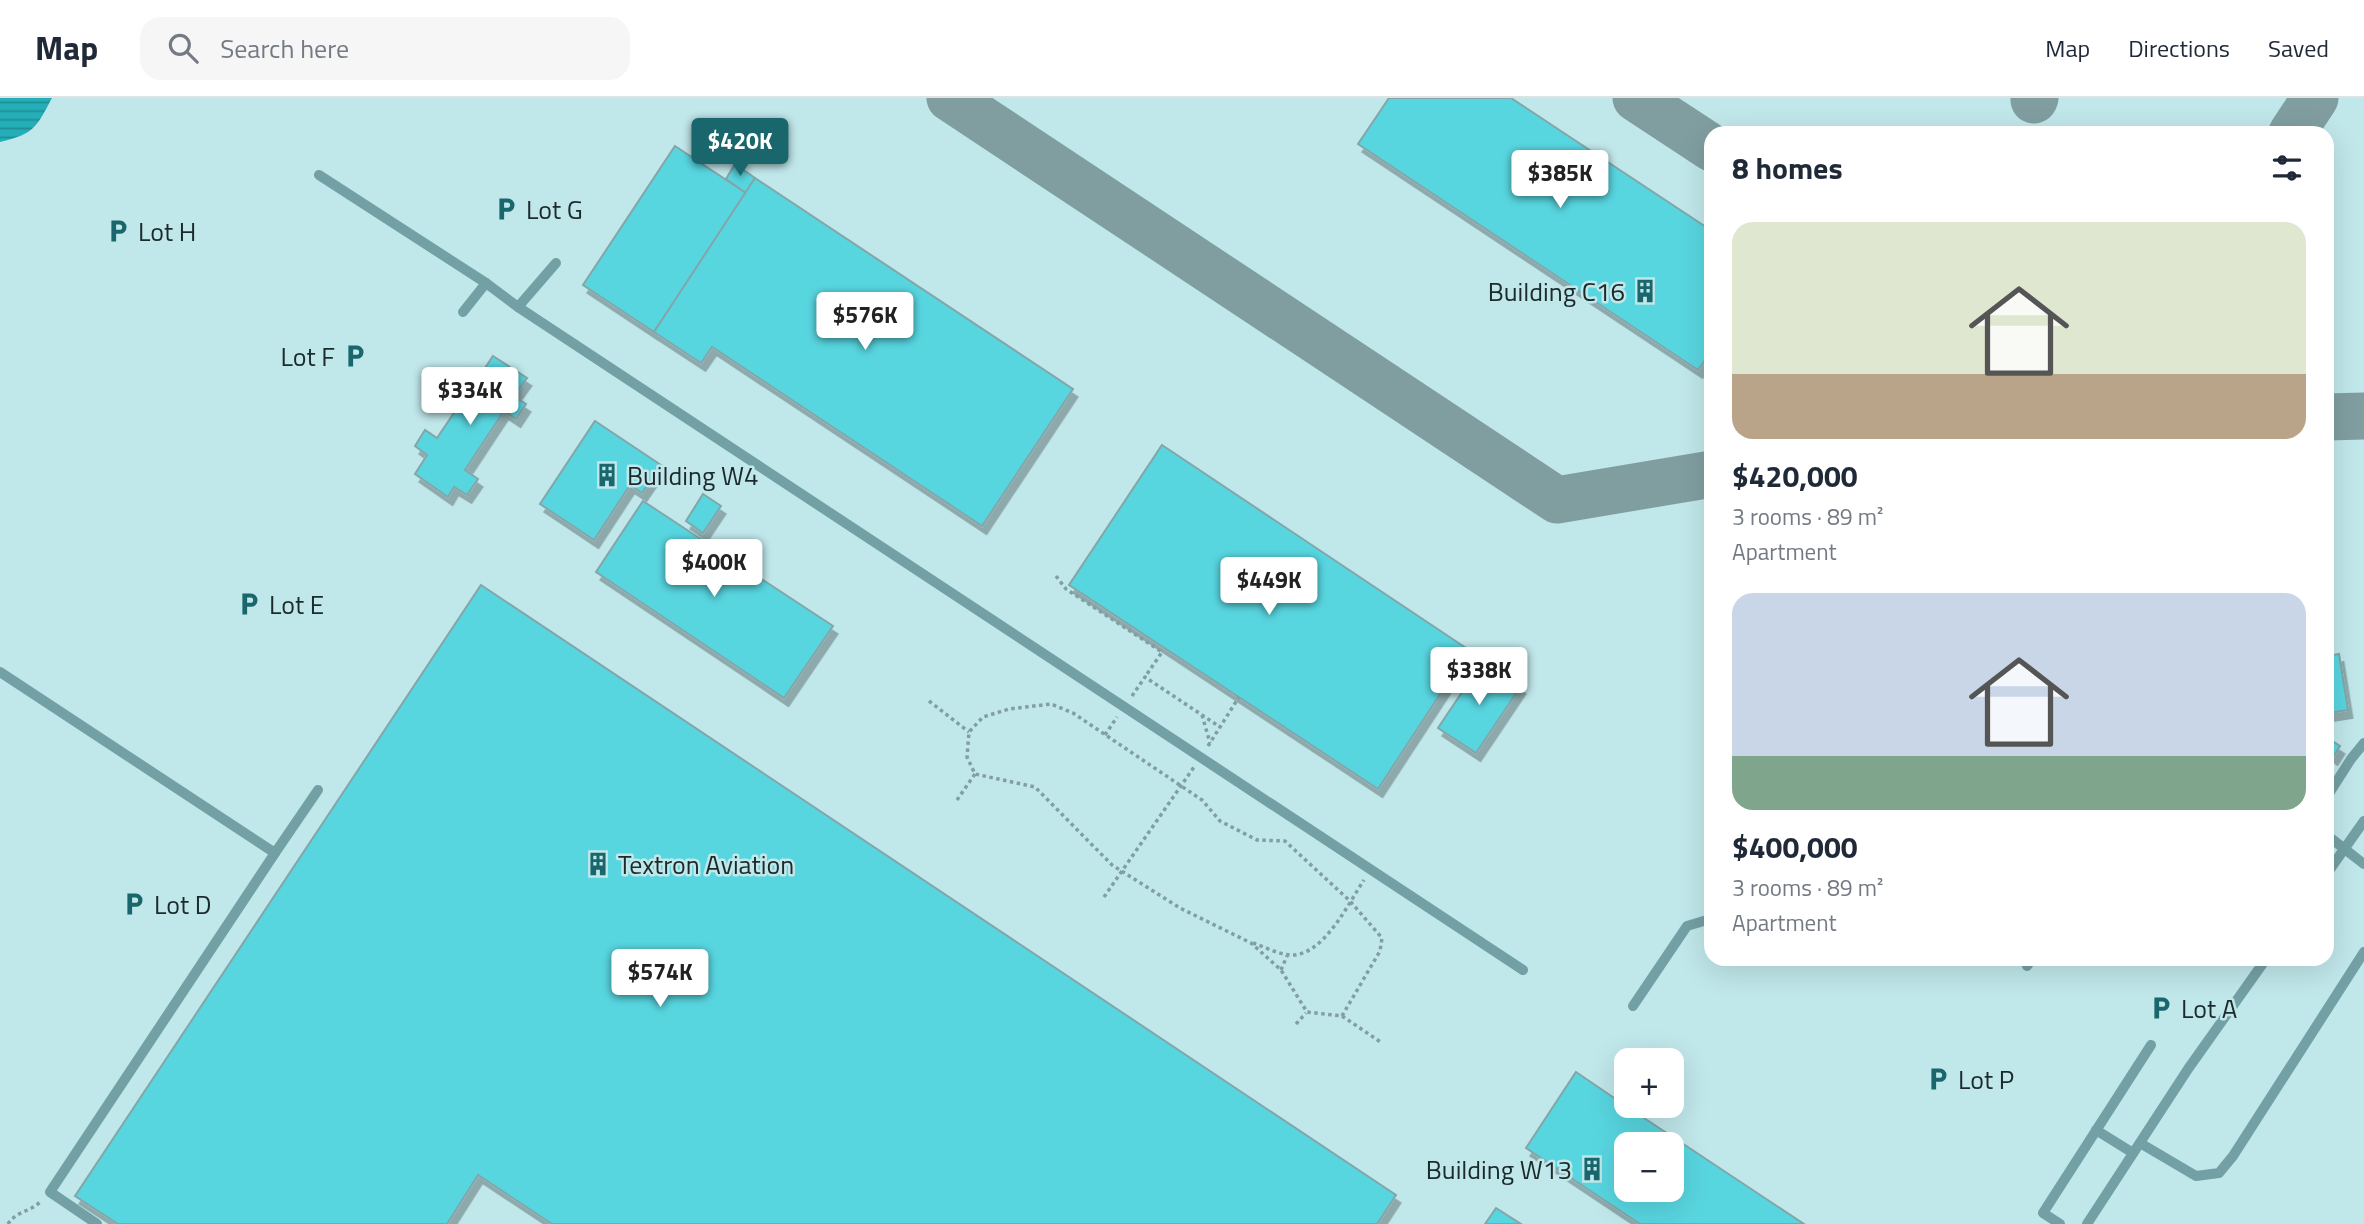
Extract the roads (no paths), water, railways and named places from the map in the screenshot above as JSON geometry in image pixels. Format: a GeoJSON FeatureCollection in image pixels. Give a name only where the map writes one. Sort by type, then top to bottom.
{"type":"FeatureCollection","features":[{"type":"Feature","properties":{"kind":"lane"},"geometry":{"type":"LineString","coordinates":[[318,175],[486,283],[518,307],[1523,970]]}},
{"type":"Feature","properties":{"kind":"lane"},"geometry":{"type":"LineString","coordinates":[[518,307],[556,263]]}},
{"type":"Feature","properties":{"kind":"lane"},"geometry":{"type":"LineString","coordinates":[[463,312],[486,283]]}},
{"type":"Feature","properties":{"kind":"lane"},"geometry":{"type":"LineString","coordinates":[[0,671],[275,853]]}},
{"type":"Feature","properties":{"kind":"lane"},"geometry":{"type":"LineString","coordinates":[[2334,786],[2364,743]]}},
{"type":"Feature","properties":{"kind":"lane"},"geometry":{"type":"LineString","coordinates":[[97,1224],[50,1192],[318,790]]}},
{"type":"Feature","properties":{"kind":"lane"},"geometry":{"type":"LineString","coordinates":[[2334,863],[2364,821]]}},
{"type":"Feature","properties":{"kind":"lane"},"geometry":{"type":"LineString","coordinates":[[2334,841],[2364,863]]}},
{"type":"Feature","properties":{"kind":"lane"},"geometry":{"type":"LineString","coordinates":[[1633,1006],[1687,926],[1704,921]]}},
{"type":"Feature","properties":{"kind":"lane"},"geometry":{"type":"LineString","coordinates":[[2140,1143],[2196,1176],[2219,1173],[2233,1156],[2364,952]]}},
{"type":"Feature","properties":{"kind":"lane"},"geometry":{"type":"LineString","coordinates":[[2087,1224],[2188,1069],[2261,966]]}},
{"type":"Feature","properties":{"kind":"lane"},"geometry":{"type":"LineString","coordinates":[[2060,1224],[2043,1213],[2151,1045]]}},
{"type":"Feature","properties":{"kind":"lane"},"geometry":{"type":"LineString","coordinates":[[2096,1130],[2133,1153]]}},
{"type":"Feature","properties":{"kind":"water"},"geometry":{"type":"Polygon","coordinates":[[[0,98],[52,98],[33,128],[20,136],[0,142],[0,98]]]}},
{"type":"Feature","properties":{"kind":"place","name":"Lot G"},"geometry":{"type":"Point","coordinates":[506,209]}},
{"type":"Feature","properties":{"kind":"place","name":"Lot H"},"geometry":{"type":"Point","coordinates":[118,231]}},
{"type":"Feature","properties":{"kind":"place","name":"Building C16"},"geometry":{"type":"Point","coordinates":[1645,291]}},
{"type":"Feature","properties":{"kind":"place","name":"Lot F"},"geometry":{"type":"Point","coordinates":[355,356]}},
{"type":"Feature","properties":{"kind":"place","name":"Building W4"},"geometry":{"type":"Point","coordinates":[607,475]}},
{"type":"Feature","properties":{"kind":"place","name":"Lot E"},"geometry":{"type":"Point","coordinates":[249,604]}},
{"type":"Feature","properties":{"kind":"place","name":"Textron Aviation"},"geometry":{"type":"Point","coordinates":[598,864]}},
{"type":"Feature","properties":{"kind":"place","name":"Lot D"},"geometry":{"type":"Point","coordinates":[134,904]}},
{"type":"Feature","properties":{"kind":"place","name":"Lot A"},"geometry":{"type":"Point","coordinates":[2161,1008]}},
{"type":"Feature","properties":{"kind":"place","name":"Lot P"},"geometry":{"type":"Point","coordinates":[1938,1079]}},
{"type":"Feature","properties":{"kind":"place","name":"Building W13"},"geometry":{"type":"Point","coordinates":[1592,1169]}}]}
